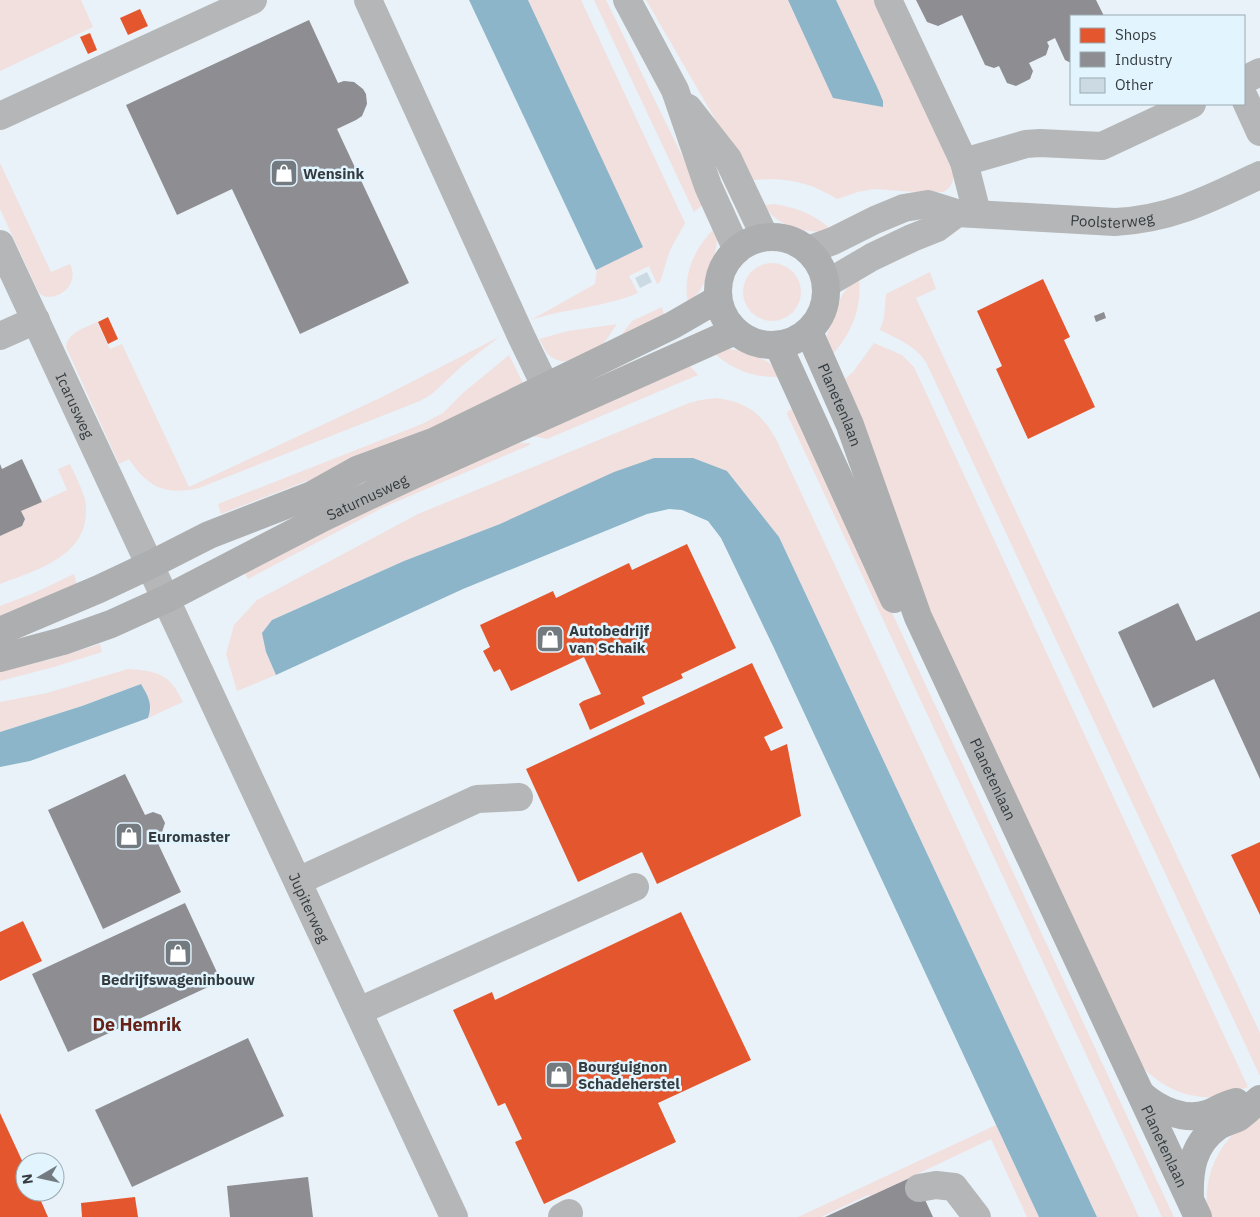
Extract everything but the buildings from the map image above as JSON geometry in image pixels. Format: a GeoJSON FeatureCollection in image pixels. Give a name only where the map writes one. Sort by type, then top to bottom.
{"type":"FeatureCollection","features":[{"type":"Feature","properties":{"kind":"main road"},"geometry":{"type":"LineString","coordinates":[[764,237],[780,237],[795,242],[808,250],[817,259],[823,271],[826,284],[826,301],[820,318],[809,332],[795,341],[778,345],[763,345],[748,340],[735,331],[727,322],[718,299],[719,281],[725,264],[736,250],[749,242],[764,237]]}},
{"type":"Feature","properties":{"kind":"main road","name":"Saturnusweg"},"geometry":{"type":"LineString","coordinates":[[0,630],[150,566],[209,535],[312,495],[357,470],[433,442],[673,325],[718,299]]}},
{"type":"Feature","properties":{"kind":"main road","name":"Saturnusweg"},"geometry":{"type":"LineString","coordinates":[[0,658],[63,641],[111,624],[166,599],[413,474],[558,412],[735,331]]}},
{"type":"Feature","properties":{"kind":"main road","name":"Planetenlaan"},"geometry":{"type":"LineString","coordinates":[[809,332],[850,425],[918,617],[1142,1095],[1190,1211]]}},
{"type":"Feature","properties":{"kind":"main road","name":"Planetenlaan"},"geometry":{"type":"LineString","coordinates":[[778,345],[929,676],[1190,1211]]}},
{"type":"Feature","properties":{"kind":"main road"},"geometry":{"type":"LineString","coordinates":[[1142,1095],[1161,1108],[1182,1115],[1206,1114],[1232,1103],[1260,1098]]}},
{"type":"Feature","properties":{"kind":"main road"},"geometry":{"type":"LineString","coordinates":[[1190,1211],[1189,1182],[1191,1166],[1196,1152],[1204,1139],[1218,1127],[1238,1117],[1260,1098]]}},
{"type":"Feature","properties":{"kind":"street"},"geometry":{"type":"LineString","coordinates":[[0,116],[253,0]]}},
{"type":"Feature","properties":{"kind":"street"},"geometry":{"type":"LineString","coordinates":[[368,0],[518,329],[558,412]]}},
{"type":"Feature","properties":{"kind":"street"},"geometry":{"type":"LineString","coordinates":[[627,0],[675,90],[708,186],[736,250]]}},
{"type":"Feature","properties":{"kind":"street"},"geometry":{"type":"LineString","coordinates":[[826,284],[872,257],[967,213],[964,162],[888,0]]}},
{"type":"Feature","properties":{"kind":"street"},"geometry":{"type":"LineString","coordinates":[[1245,80],[1260,72]]}},
{"type":"Feature","properties":{"kind":"street"},"geometry":{"type":"LineString","coordinates":[[675,90],[728,159],[764,237]]}},
{"type":"Feature","properties":{"kind":"street"},"geometry":{"type":"LineString","coordinates":[[1245,99],[1260,132]]}},
{"type":"Feature","properties":{"kind":"street"},"geometry":{"type":"LineString","coordinates":[[964,162],[1026,144],[1102,146],[1190,105]]}},
{"type":"Feature","properties":{"kind":"street","name":"Poolsterweg"},"geometry":{"type":"LineString","coordinates":[[808,250],[833,241],[904,208],[928,204],[967,213],[1115,222],[1136,221],[1184,210],[1260,175]]}},
{"type":"Feature","properties":{"kind":"street","name":"Icarusweg"},"geometry":{"type":"LineString","coordinates":[[0,244],[166,599]]}},
{"type":"Feature","properties":{"kind":"street"},"geometry":{"type":"LineString","coordinates":[[0,336],[36,320]]}},
{"type":"Feature","properties":{"kind":"street","name":"Jupiterweg"},"geometry":{"type":"LineString","coordinates":[[166,599],[454,1217]]}},
{"type":"Feature","properties":{"kind":"street"},"geometry":{"type":"LineString","coordinates":[[298,881],[477,799],[518,797]]}},
{"type":"Feature","properties":{"kind":"street"},"geometry":{"type":"LineString","coordinates":[[359,1011],[635,887]]}},
{"type":"Feature","properties":{"kind":"street"},"geometry":{"type":"LineString","coordinates":[[919,1188],[936,1185],[954,1187],[977,1217]]}},
{"type":"Feature","properties":{"kind":"shaded area"},"geometry":{"type":"Polygon","coordinates":[[[0,0],[81,0],[93,27],[0,71],[0,0]]]}},
{"type":"Feature","properties":{"kind":"shaded area"},"geometry":{"type":"Polygon","coordinates":[[[528,0],[581,0],[685,223],[670,250],[660,282],[657,284],[649,266],[629,276],[638,293],[611,302],[531,320],[595,284],[597,269],[642,247],[528,0]]]}},
{"type":"Feature","properties":{"kind":"shaded area"},"geometry":{"type":"Polygon","coordinates":[[[594,0],[606,0],[705,203],[694,212],[594,0]]]}},
{"type":"Feature","properties":{"kind":"shaded area"},"geometry":{"type":"Polygon","coordinates":[[[646,0],[788,0],[797,20],[853,39],[836,0],[874,0],[954,174],[951,185],[943,192],[874,189],[837,199],[816,188],[795,181],[772,179],[748,181],[736,155],[646,0]]]}},
{"type":"Feature","properties":{"kind":"shaded area"},"geometry":{"type":"Polygon","coordinates":[[[0,163],[51,272],[70,264],[73,273],[72,280],[63,292],[57,295],[50,297],[39,293],[0,209],[0,163]]]}},
{"type":"Feature","properties":{"kind":"shaded area"},"geometry":{"type":"Polygon","coordinates":[[[774,204],[805,212],[832,230],[815,232],[794,228],[785,224],[776,219],[765,205],[774,204]]]}},
{"type":"Feature","properties":{"kind":"shaded area"},"geometry":{"type":"Polygon","coordinates":[[[715,228],[717,239],[712,264],[698,293],[688,303],[687,282],[692,262],[702,244],[715,228]]]}},
{"type":"Feature","properties":{"kind":"shaded area"},"geometry":{"type":"Polygon","coordinates":[[[772,263],[783,265],[796,276],[801,292],[799,303],[788,316],[772,321],[761,319],[748,308],[743,292],[745,281],[756,268],[772,263]]]}},
{"type":"Feature","properties":{"kind":"shaded area"},"geometry":{"type":"Polygon","coordinates":[[[930,272],[936,289],[916,298],[1260,1033],[1260,1076],[926,362],[911,347],[880,330],[884,317],[886,294],[930,272]]]}},
{"type":"Feature","properties":{"kind":"shaded area"},"geometry":{"type":"Polygon","coordinates":[[[859,280],[859,301],[854,320],[845,338],[832,355],[827,342],[829,329],[845,291],[859,280]]]}},
{"type":"Feature","properties":{"kind":"shaded area"},"geometry":{"type":"Polygon","coordinates":[[[662,307],[665,319],[619,338],[632,321],[662,307]]]}},
{"type":"Feature","properties":{"kind":"shaded area"},"geometry":{"type":"Polygon","coordinates":[[[97,322],[110,349],[122,344],[189,487],[382,397],[499,337],[463,365],[432,394],[420,401],[199,488],[177,491],[167,490],[150,483],[129,459],[119,464],[66,347],[67,342],[74,334],[97,322]]]}},
{"type":"Feature","properties":{"kind":"shaded area"},"geometry":{"type":"Polygon","coordinates":[[[617,324],[595,352],[574,361],[559,361],[553,358],[547,353],[539,339],[568,331],[617,324]]]}},
{"type":"Feature","properties":{"kind":"shaded area"},"geometry":{"type":"Polygon","coordinates":[[[874,343],[902,355],[914,367],[1248,1087],[1214,1097],[1191,1095],[1170,1088],[1152,1076],[1136,1060],[925,614],[840,383],[853,372],[874,343]]]}},
{"type":"Feature","properties":{"kind":"shaded area"},"geometry":{"type":"Polygon","coordinates":[[[724,348],[748,353],[764,360],[777,370],[781,377],[762,376],[736,368],[712,351],[724,348]]]}},
{"type":"Feature","properties":{"kind":"shaded area"},"geometry":{"type":"Polygon","coordinates":[[[509,355],[525,387],[343,467],[221,514],[218,504],[422,424],[443,413],[464,392],[509,355]]]}},
{"type":"Feature","properties":{"kind":"shaded area"},"geometry":{"type":"Polygon","coordinates":[[[688,364],[698,375],[547,439],[532,436],[688,364]]]}},
{"type":"Feature","properties":{"kind":"shaded area"},"geometry":{"type":"Polygon","coordinates":[[[716,398],[736,402],[752,410],[765,422],[776,439],[1139,1217],[1097,1217],[779,537],[727,471],[500,524],[404,561],[272,620],[266,652],[276,675],[237,691],[226,654],[234,625],[257,600],[418,514],[689,403],[716,398]]]}},
{"type":"Feature","properties":{"kind":"shaded area"},"geometry":{"type":"Polygon","coordinates":[[[796,407],[1174,1217],[1162,1217],[787,414],[788,411],[796,407]]]}},
{"type":"Feature","properties":{"kind":"shaded area"},"geometry":{"type":"Polygon","coordinates":[[[516,443],[530,443],[530,445],[384,507],[248,579],[244,572],[340,520],[516,443]]]}},
{"type":"Feature","properties":{"kind":"shaded area"},"geometry":{"type":"Polygon","coordinates":[[[70,464],[85,500],[86,518],[81,534],[73,546],[61,557],[47,565],[0,584],[0,536],[22,526],[25,519],[21,511],[67,490],[58,469],[70,464]]]}},
{"type":"Feature","properties":{"kind":"shaded area"},"geometry":{"type":"Polygon","coordinates":[[[74,574],[77,585],[0,618],[0,606],[34,593],[74,574]]]}},
{"type":"Feature","properties":{"kind":"shaded area"},"geometry":{"type":"Polygon","coordinates":[[[100,644],[102,652],[0,681],[0,671],[52,659],[100,644]]]}},
{"type":"Feature","properties":{"kind":"shaded area"},"geometry":{"type":"Polygon","coordinates":[[[128,669],[147,671],[162,676],[173,685],[183,702],[148,718],[151,709],[141,684],[82,706],[0,732],[0,702],[47,693],[128,669]]]}},
{"type":"Feature","properties":{"kind":"shaded area"},"geometry":{"type":"Polygon","coordinates":[[[1260,1115],[1260,1217],[1209,1217],[1207,1192],[1212,1168],[1217,1157],[1231,1136],[1242,1126],[1260,1115]]]}},
{"type":"Feature","properties":{"kind":"shaded area"},"geometry":{"type":"Polygon","coordinates":[[[996,1125],[1039,1217],[1027,1217],[991,1139],[871,1196],[868,1195],[821,1217],[798,1217],[996,1125]]]}},
{"type":"Feature","properties":{"kind":"water"},"geometry":{"type":"Polygon","coordinates":[[[469,0],[528,0],[643,247],[596,270],[469,0]]]}},
{"type":"Feature","properties":{"kind":"water"},"geometry":{"type":"Polygon","coordinates":[[[788,0],[836,0],[878,89],[883,101],[883,107],[833,98],[788,0]]]}},
{"type":"Feature","properties":{"kind":"water"},"geometry":{"type":"Polygon","coordinates":[[[654,458],[693,458],[727,471],[779,537],[1097,1217],[1039,1217],[773,646],[721,538],[708,521],[682,510],[669,509],[647,514],[463,589],[276,675],[266,652],[262,633],[272,620],[404,561],[500,524],[614,472],[654,458]]]}},
{"type":"Feature","properties":{"kind":"water"},"geometry":{"type":"Polygon","coordinates":[[[141,684],[150,704],[148,718],[30,761],[0,767],[0,732],[82,706],[141,684]]]}},
{"type":"Feature","properties":{"kind":"place","name":"Wensink"},"geometry":{"type":"Point","coordinates":[284,173]}},
{"type":"Feature","properties":{"kind":"place","name":"Autobedrijf van Schaik"},"geometry":{"type":"Point","coordinates":[550,639]}},
{"type":"Feature","properties":{"kind":"place","name":"Euromaster"},"geometry":{"type":"Point","coordinates":[129,836]}},
{"type":"Feature","properties":{"kind":"place","name":"Bedrijfswageninbouw"},"geometry":{"type":"Point","coordinates":[178,953]}},
{"type":"Feature","properties":{"kind":"place","name":"Bourguignon Schadeherstel"},"geometry":{"type":"Point","coordinates":[559,1075]}},
{"type":"Feature","properties":{"kind":"district","name":"De Hemrik"},"geometry":{"type":"Point","coordinates":[137,1024]}}]}
